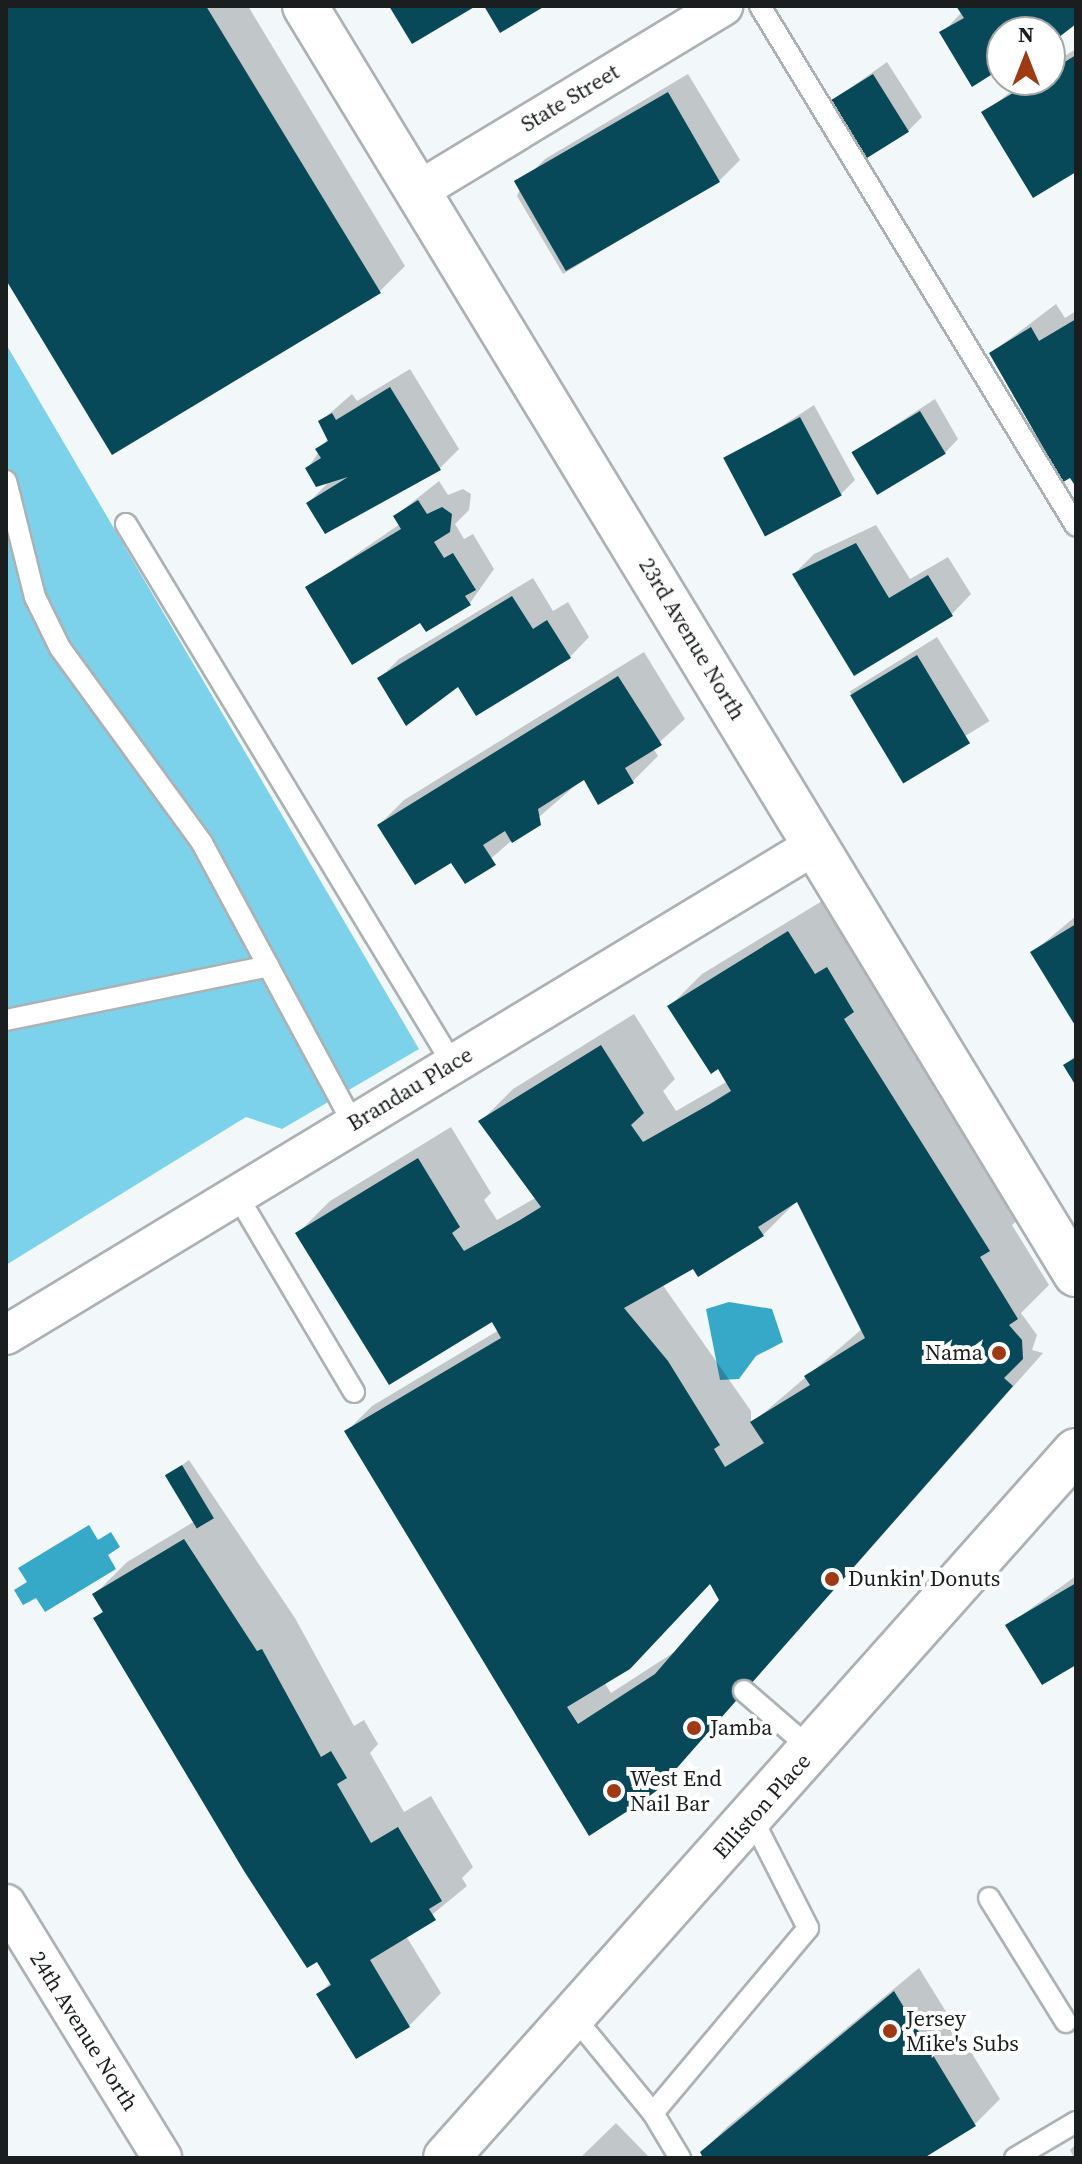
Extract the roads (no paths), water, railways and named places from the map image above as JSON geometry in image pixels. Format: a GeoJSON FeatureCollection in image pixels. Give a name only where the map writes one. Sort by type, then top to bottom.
{"type":"FeatureCollection","features":[{"type":"Feature","properties":{"kind":"street","name":"23rd Avenue North"},"geometry":{"type":"LineString","coordinates":[[305,6],[1076,1274]]}},
{"type":"Feature","properties":{"kind":"street","name":"State Street"},"geometry":{"type":"LineString","coordinates":[[418,191],[723,6]]}},
{"type":"Feature","properties":{"kind":"street","name":"Brandau Place"},"geometry":{"type":"LineString","coordinates":[[6,1335],[815,845]]}},
{"type":"Feature","properties":{"kind":"street","name":"Elliston Place"},"geometry":{"type":"LineString","coordinates":[[446,2158],[575,2018],[1076,1451]]}},
{"type":"Feature","properties":{"kind":"street","name":"24th Avenue North"},"geometry":{"type":"LineString","coordinates":[[6,1904],[162,2158]]}},
{"type":"Feature","properties":{"kind":"lane"},"geometry":{"type":"LineString","coordinates":[[760,6],[1075,524]]}},
{"type":"Feature","properties":{"kind":"lane"},"geometry":{"type":"LineString","coordinates":[[6,481],[15,545],[35,597],[60,648],[161,778],[353,1124]]}},
{"type":"Feature","properties":{"kind":"lane"},"geometry":{"type":"LineString","coordinates":[[126,524],[452,1063]]}},
{"type":"Feature","properties":{"kind":"lane"},"geometry":{"type":"LineString","coordinates":[[6,1020],[268,966]]}},
{"type":"Feature","properties":{"kind":"lane"},"geometry":{"type":"LineString","coordinates":[[237,1195],[354,1392]]}},
{"type":"Feature","properties":{"kind":"lane"},"geometry":{"type":"LineString","coordinates":[[744,1691],[812,1750]]}},
{"type":"Feature","properties":{"kind":"lane"},"geometry":{"type":"LineString","coordinates":[[653,2113],[808,1928],[752,1818]]}},
{"type":"Feature","properties":{"kind":"lane"},"geometry":{"type":"LineString","coordinates":[[989,1898],[1066,2022]]}},
{"type":"Feature","properties":{"kind":"lane"},"geometry":{"type":"LineString","coordinates":[[575,2018],[653,2113],[680,2158]]}},
{"type":"Feature","properties":{"kind":"lane"},"geometry":{"type":"LineString","coordinates":[[1015,2158],[1076,2122]]}},
{"type":"Feature","properties":{"kind":"place","name":"Nama"},"geometry":{"type":"Point","coordinates":[999,1353]}},
{"type":"Feature","properties":{"kind":"place","name":"Dunkin' Donuts"},"geometry":{"type":"Point","coordinates":[832,1579]}},
{"type":"Feature","properties":{"kind":"place","name":"Jamba"},"geometry":{"type":"Point","coordinates":[694,1728]}},
{"type":"Feature","properties":{"kind":"place","name":"West End Nail Bar"},"geometry":{"type":"Point","coordinates":[614,1791]}},
{"type":"Feature","properties":{"kind":"place","name":"Jersey Mike's Subs"},"geometry":{"type":"Point","coordinates":[890,2031]}}]}
